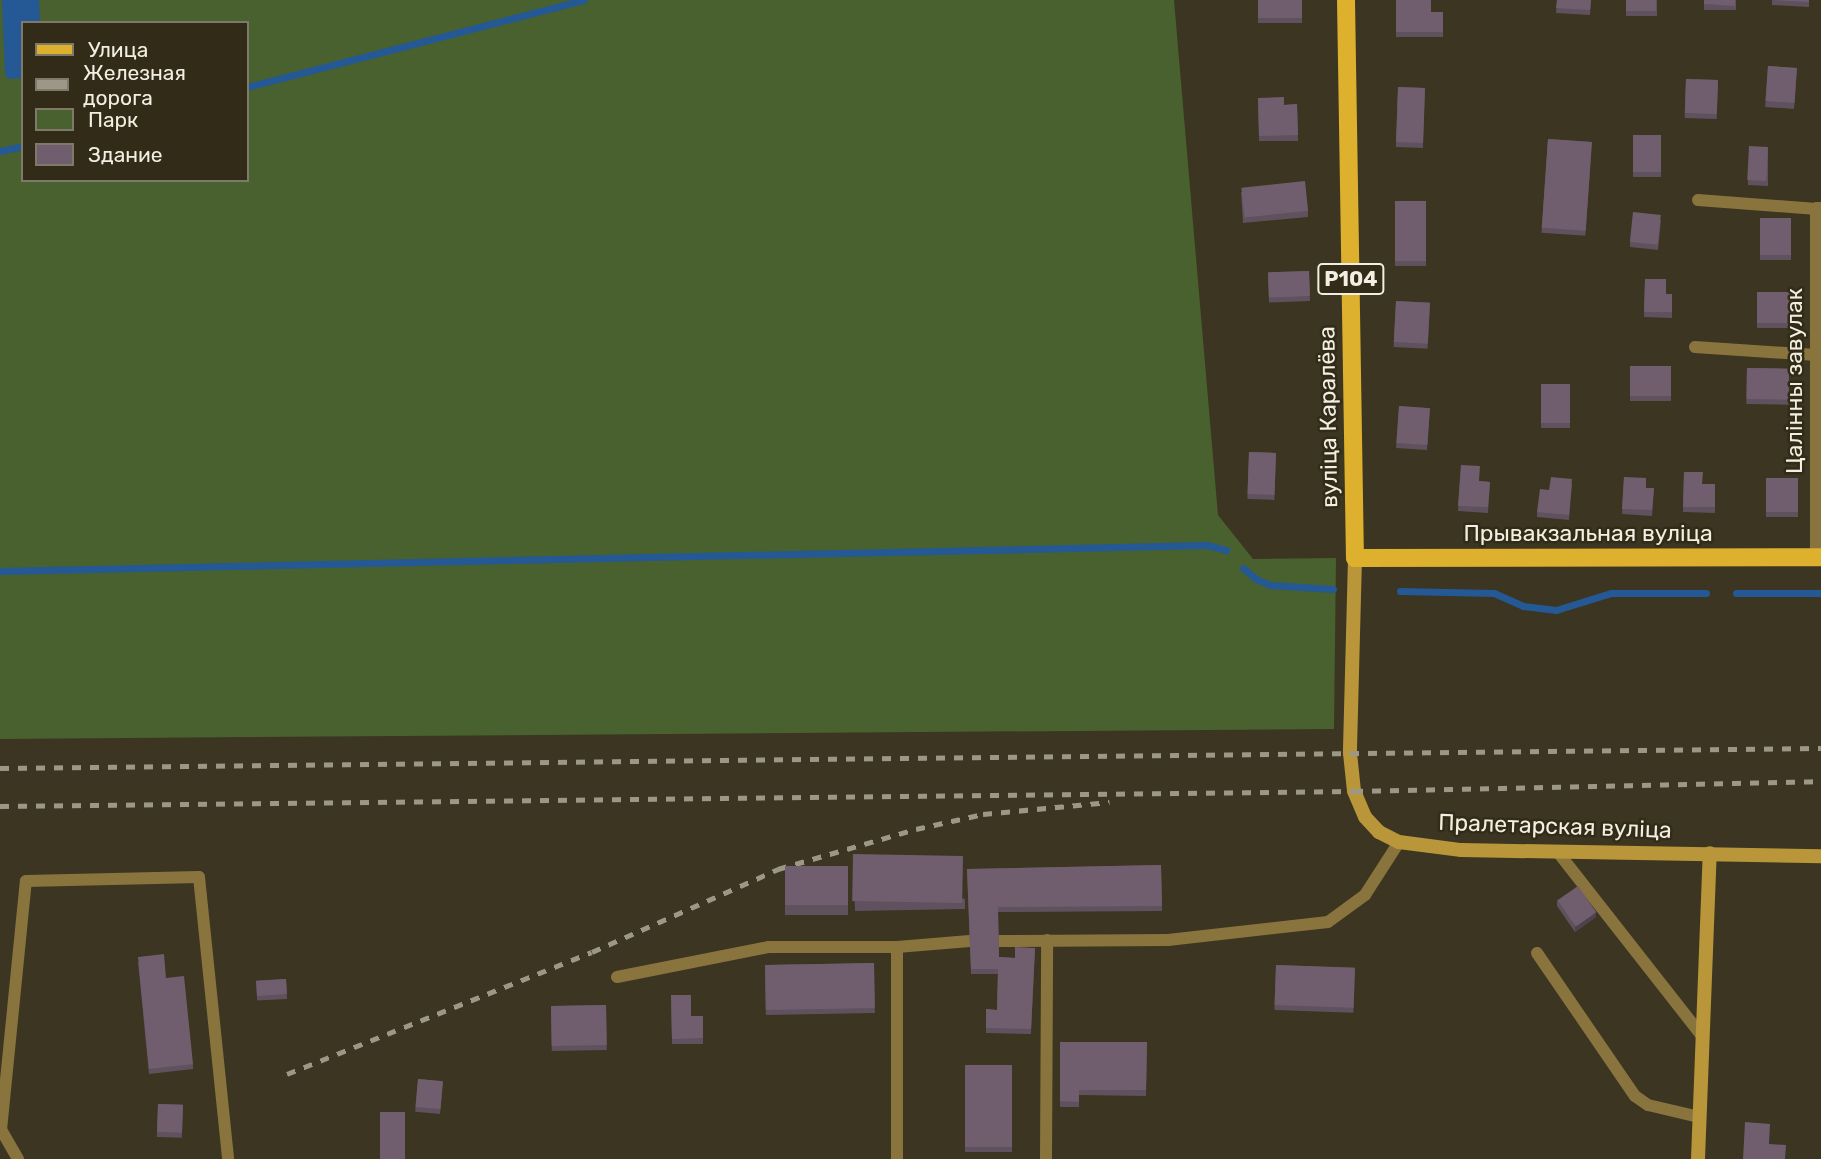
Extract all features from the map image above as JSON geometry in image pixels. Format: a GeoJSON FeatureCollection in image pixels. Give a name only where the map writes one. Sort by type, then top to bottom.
{"type":"FeatureCollection","features":[{"type":"Feature","properties":{"kind":"main road","name":"вуліца Каралёва"},"geometry":{"type":"LineString","coordinates":[[1346,0],[1355,558],[1350,753],[1354,791]]}},
{"type":"Feature","properties":{"kind":"main road","name":"Прывакзальная вуліца"},"geometry":{"type":"LineString","coordinates":[[1355,558],[1819,557]]}},
{"type":"Feature","properties":{"kind":"main road","name":"Пралетарская вуліца"},"geometry":{"type":"LineString","coordinates":[[1354,791],[1365,817],[1379,832],[1399,842],[1461,850],[1821,856]]}},
{"type":"Feature","properties":{"kind":"main road"},"geometry":{"type":"LineString","coordinates":[[1698,1159],[1710,853]]}},
{"type":"Feature","properties":{"kind":"street","name":"Цалінны завулак"},"geometry":{"type":"LineString","coordinates":[[1819,209],[1819,557]]}},
{"type":"Feature","properties":{"kind":"lane"},"geometry":{"type":"LineString","coordinates":[[1698,200],[1819,209]]}},
{"type":"Feature","properties":{"kind":"lane"},"geometry":{"type":"LineString","coordinates":[[1695,347],[1817,355]]}},
{"type":"Feature","properties":{"kind":"lane"},"geometry":{"type":"LineString","coordinates":[[998,941],[1168,940],[1328,922],[1365,895],[1399,842]]}},
{"type":"Feature","properties":{"kind":"lane"},"geometry":{"type":"LineString","coordinates":[[1557,851],[1703,1037]]}},
{"type":"Feature","properties":{"kind":"lane"},"geometry":{"type":"LineString","coordinates":[[18,1159],[1,1130],[26,881],[199,877],[229,1159]]}},
{"type":"Feature","properties":{"kind":"lane"},"geometry":{"type":"LineString","coordinates":[[1046,1159],[1047,940]]}},
{"type":"Feature","properties":{"kind":"lane"},"geometry":{"type":"LineString","coordinates":[[617,977],[769,947],[897,947],[971,941]]}},
{"type":"Feature","properties":{"kind":"lane"},"geometry":{"type":"LineString","coordinates":[[897,947],[897,1159]]}},
{"type":"Feature","properties":{"kind":"lane"},"geometry":{"type":"LineString","coordinates":[[1537,953],[1635,1096],[1648,1105],[1699,1117]]}},
{"type":"Feature","properties":{"kind":"green space"},"geometry":{"type":"Polygon","coordinates":[[[0,0],[1174,0],[1218,515],[1253,559],[1336,558],[1334,729],[0,739],[0,0]]]}},
{"type":"Feature","properties":{"kind":"water"},"geometry":{"type":"Polygon","coordinates":[[[2,0],[39,0],[40,21],[21,21],[21,78],[9,79],[5,75],[2,0]]]}},
{"type":"Feature","properties":{"kind":"building"},"geometry":{"type":"Polygon","coordinates":[[[1258,0],[1302,0],[1302,18],[1258,18],[1258,0]]]}},
{"type":"Feature","properties":{"kind":"building"},"geometry":{"type":"Polygon","coordinates":[[[1396,0],[1431,0],[1431,12],[1443,12],[1443,32],[1396,32],[1396,0]]]}},
{"type":"Feature","properties":{"kind":"building"},"geometry":{"type":"Polygon","coordinates":[[[1557,0],[1591,0],[1590,10],[1556,8],[1557,0]]]}},
{"type":"Feature","properties":{"kind":"building"},"geometry":{"type":"Polygon","coordinates":[[[1626,0],[1656,0],[1656,11],[1626,11],[1626,0]]]}},
{"type":"Feature","properties":{"kind":"building"},"geometry":{"type":"Polygon","coordinates":[[[1704,0],[1735,0],[1735,6],[1704,4],[1704,0]]]}},
{"type":"Feature","properties":{"kind":"building"},"geometry":{"type":"Polygon","coordinates":[[[1772,0],[1809,0],[1809,2],[1772,0]]]}},
{"type":"Feature","properties":{"kind":"building"},"geometry":{"type":"Polygon","coordinates":[[[1768,66],[1797,68],[1794,103],[1766,101],[1768,66]]]}},
{"type":"Feature","properties":{"kind":"building"},"geometry":{"type":"Polygon","coordinates":[[[1686,79],[1718,80],[1717,114],[1685,113],[1686,79]]]}},
{"type":"Feature","properties":{"kind":"building"},"geometry":{"type":"Polygon","coordinates":[[[1398,87],[1425,88],[1423,143],[1396,142],[1398,87]]]}},
{"type":"Feature","properties":{"kind":"building"},"geometry":{"type":"Polygon","coordinates":[[[1284,97],[1284,105],[1297,104],[1298,135],[1259,136],[1258,98],[1284,97]]]}},
{"type":"Feature","properties":{"kind":"building"},"geometry":{"type":"Polygon","coordinates":[[[1633,135],[1661,135],[1661,172],[1633,172],[1633,135]]]}},
{"type":"Feature","properties":{"kind":"building"},"geometry":{"type":"Polygon","coordinates":[[[1548,139],[1592,142],[1586,231],[1542,228],[1548,139]]]}},
{"type":"Feature","properties":{"kind":"building"},"geometry":{"type":"Polygon","coordinates":[[[1749,146],[1768,147],[1766,181],[1747,180],[1749,146]]]}},
{"type":"Feature","properties":{"kind":"building"},"geometry":{"type":"Polygon","coordinates":[[[1305,181],[1308,211],[1244,218],[1241,188],[1305,181]]]}},
{"type":"Feature","properties":{"kind":"building"},"geometry":{"type":"Polygon","coordinates":[[[1395,201],[1426,201],[1426,261],[1395,261],[1395,201]]]}},
{"type":"Feature","properties":{"kind":"building"},"geometry":{"type":"Polygon","coordinates":[[[1633,212],[1661,215],[1658,245],[1630,242],[1633,212]]]}},
{"type":"Feature","properties":{"kind":"building"},"geometry":{"type":"Polygon","coordinates":[[[1760,218],[1791,218],[1791,255],[1760,255],[1760,218]]]}},
{"type":"Feature","properties":{"kind":"building"},"geometry":{"type":"Polygon","coordinates":[[[1309,271],[1310,296],[1269,297],[1268,272],[1309,271]]]}},
{"type":"Feature","properties":{"kind":"building"},"geometry":{"type":"Polygon","coordinates":[[[1645,279],[1666,279],[1666,294],[1672,294],[1672,312],[1644,312],[1645,279]]]}},
{"type":"Feature","properties":{"kind":"building"},"geometry":{"type":"Polygon","coordinates":[[[1757,292],[1795,292],[1795,323],[1757,323],[1757,292]]]}},
{"type":"Feature","properties":{"kind":"building"},"geometry":{"type":"Polygon","coordinates":[[[1396,301],[1430,303],[1428,344],[1394,342],[1396,301]]]}},
{"type":"Feature","properties":{"kind":"building"},"geometry":{"type":"Polygon","coordinates":[[[1630,366],[1671,366],[1671,396],[1630,396],[1630,366]]]}},
{"type":"Feature","properties":{"kind":"building"},"geometry":{"type":"Polygon","coordinates":[[[1747,368],[1789,369],[1788,400],[1746,399],[1747,368]]]}},
{"type":"Feature","properties":{"kind":"building"},"geometry":{"type":"Polygon","coordinates":[[[1541,384],[1570,384],[1570,423],[1541,423],[1541,384]]]}},
{"type":"Feature","properties":{"kind":"building"},"geometry":{"type":"Polygon","coordinates":[[[1399,406],[1430,408],[1427,445],[1396,443],[1399,406]]]}},
{"type":"Feature","properties":{"kind":"building"},"geometry":{"type":"Polygon","coordinates":[[[1249,452],[1276,453],[1275,495],[1248,494],[1249,452]]]}},
{"type":"Feature","properties":{"kind":"building"},"geometry":{"type":"Polygon","coordinates":[[[1461,465],[1480,466],[1479,481],[1490,482],[1488,507],[1458,506],[1461,465]]]}},
{"type":"Feature","properties":{"kind":"building"},"geometry":{"type":"Polygon","coordinates":[[[1684,472],[1703,472],[1702,484],[1715,484],[1715,507],[1683,507],[1684,472]]]}},
{"type":"Feature","properties":{"kind":"building"},"geometry":{"type":"Polygon","coordinates":[[[1551,477],[1572,479],[1569,515],[1537,512],[1540,489],[1549,490],[1551,477]]]}},
{"type":"Feature","properties":{"kind":"building"},"geometry":{"type":"Polygon","coordinates":[[[1624,477],[1646,478],[1646,488],[1654,488],[1652,510],[1622,509],[1624,477]]]}},
{"type":"Feature","properties":{"kind":"building"},"geometry":{"type":"Polygon","coordinates":[[[1766,478],[1798,478],[1798,512],[1766,512],[1766,478]]]}},
{"type":"Feature","properties":{"kind":"building"},"geometry":{"type":"Polygon","coordinates":[[[853,854],[963,856],[962,903],[852,901],[853,854]]]}},
{"type":"Feature","properties":{"kind":"building"},"geometry":{"type":"Polygon","coordinates":[[[1161,865],[1162,906],[998,907],[999,957],[1015,958],[1015,947],[1035,948],[1031,1029],[986,1028],[986,1009],[997,1010],[998,969],[971,969],[967,869],[1161,865]]]}},
{"type":"Feature","properties":{"kind":"building"},"geometry":{"type":"Polygon","coordinates":[[[785,866],[848,866],[848,905],[785,905],[785,866]]]}},
{"type":"Feature","properties":{"kind":"building"},"geometry":{"type":"Polygon","coordinates":[[[1578,886],[1596,912],[1576,927],[1558,900],[1578,886]]]}},
{"type":"Feature","properties":{"kind":"building"},"geometry":{"type":"Polygon","coordinates":[[[164,954],[166,978],[184,976],[193,1064],[149,1069],[138,957],[164,954]]]}},
{"type":"Feature","properties":{"kind":"building"},"geometry":{"type":"Polygon","coordinates":[[[874,963],[875,1008],[766,1010],[765,965],[874,963]]]}},
{"type":"Feature","properties":{"kind":"building"},"geometry":{"type":"Polygon","coordinates":[[[1276,965],[1355,968],[1354,1008],[1275,1005],[1276,965]]]}},
{"type":"Feature","properties":{"kind":"building"},"geometry":{"type":"Polygon","coordinates":[[[286,979],[287,994],[257,996],[256,981],[286,979]]]}},
{"type":"Feature","properties":{"kind":"building"},"geometry":{"type":"Polygon","coordinates":[[[671,995],[691,995],[691,1016],[703,1016],[703,1038],[672,1039],[671,995]]]}},
{"type":"Feature","properties":{"kind":"building"},"geometry":{"type":"Polygon","coordinates":[[[606,1005],[607,1045],[552,1046],[551,1006],[606,1005]]]}},
{"type":"Feature","properties":{"kind":"building"},"geometry":{"type":"Polygon","coordinates":[[[1060,1042],[1147,1042],[1146,1090],[1079,1090],[1079,1102],[1060,1101],[1060,1042]]]}},
{"type":"Feature","properties":{"kind":"building"},"geometry":{"type":"Polygon","coordinates":[[[965,1065],[1012,1065],[1012,1147],[965,1147],[965,1065]]]}},
{"type":"Feature","properties":{"kind":"building"},"geometry":{"type":"Polygon","coordinates":[[[418,1079],[443,1081],[440,1109],[416,1107],[418,1079]]]}},
{"type":"Feature","properties":{"kind":"building"},"geometry":{"type":"Polygon","coordinates":[[[158,1104],[183,1105],[182,1133],[157,1132],[158,1104]]]}},
{"type":"Feature","properties":{"kind":"building"},"geometry":{"type":"Polygon","coordinates":[[[380,1112],[405,1112],[405,1159],[380,1159],[380,1112]]]}},
{"type":"Feature","properties":{"kind":"building"},"geometry":{"type":"Polygon","coordinates":[[[1745,1122],[1770,1124],[1769,1144],[1786,1145],[1785,1159],[1743,1159],[1745,1122]]]}},
{"type":"Feature","properties":{"kind":"waterway"},"geometry":{"type":"LineString","coordinates":[[248,87],[584,0]]}},
{"type":"Feature","properties":{"kind":"waterway"},"geometry":{"type":"LineString","coordinates":[[0,151],[21,146]]}},
{"type":"Feature","properties":{"kind":"waterway"},"geometry":{"type":"LineString","coordinates":[[0,571],[1207,545],[1226,550]]}},
{"type":"Feature","properties":{"kind":"waterway"},"geometry":{"type":"LineString","coordinates":[[1243,568],[1256,579],[1270,585],[1333,589]]}},
{"type":"Feature","properties":{"kind":"waterway"},"geometry":{"type":"LineString","coordinates":[[1400,591],[1494,593],[1523,606],[1556,610],[1611,593],[1706,593]]}},
{"type":"Feature","properties":{"kind":"waterway"},"geometry":{"type":"LineString","coordinates":[[1736,593],[1821,593]]}},
{"type":"Feature","properties":{"kind":"railway"},"geometry":{"type":"LineString","coordinates":[[0,768],[1821,748]]}},
{"type":"Feature","properties":{"kind":"railway"},"geometry":{"type":"LineString","coordinates":[[0,806],[1354,791],[1821,781]]}},
{"type":"Feature","properties":{"kind":"railway"},"geometry":{"type":"LineString","coordinates":[[287,1074],[592,952],[778,869],[916,829],[983,814],[1109,802]]}}]}
